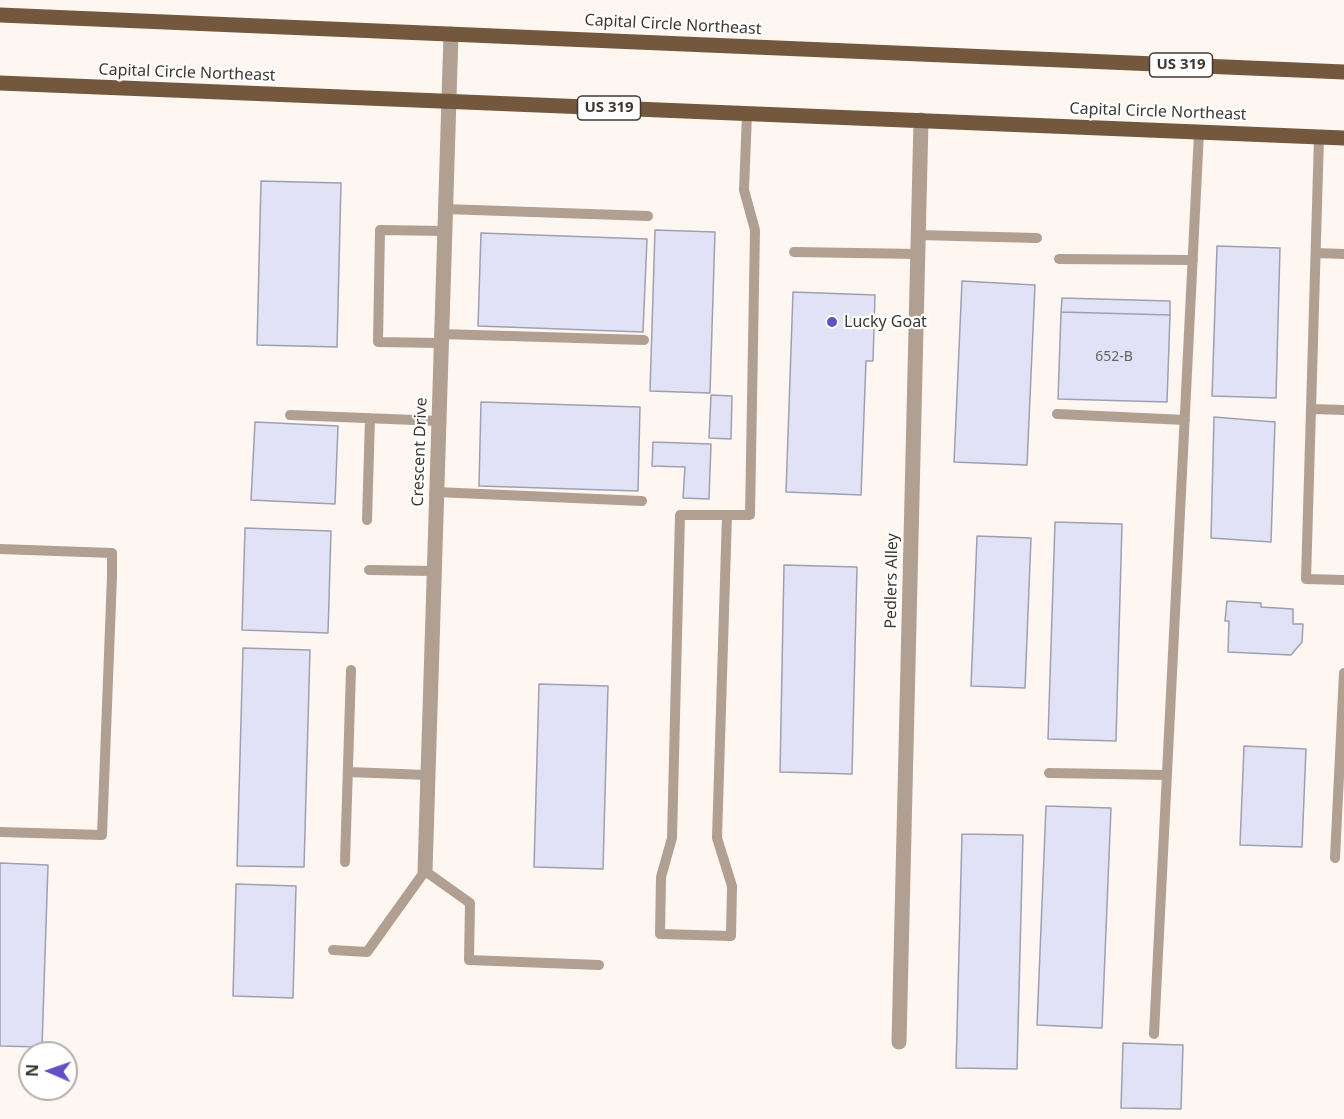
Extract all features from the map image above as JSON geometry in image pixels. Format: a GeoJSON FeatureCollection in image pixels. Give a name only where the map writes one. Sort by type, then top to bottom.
{"type":"FeatureCollection","features":[{"type":"Feature","properties":{"kind":"main road","name":"Capital Circle Northeast"},"geometry":{"type":"LineString","coordinates":[[0,15],[1344,72]]}},
{"type":"Feature","properties":{"kind":"main road","name":"Capital Circle Northeast"},"geometry":{"type":"LineString","coordinates":[[0,83],[1344,138]]}},
{"type":"Feature","properties":{"kind":"street","name":"Crescent Drive"},"geometry":{"type":"LineString","coordinates":[[425,871],[451,34]]}},
{"type":"Feature","properties":{"kind":"street","name":"Pedlers Alley"},"geometry":{"type":"LineString","coordinates":[[899,1042],[921,120]]}},
{"type":"Feature","properties":{"kind":"lane"},"geometry":{"type":"LineString","coordinates":[[727,515],[717,838],[732,886],[731,936],[660,934],[661,877],[672,838],[680,515],[727,515],[750,515],[755,230],[744,190],[747,114]]}},
{"type":"Feature","properties":{"kind":"lane"},"geometry":{"type":"LineString","coordinates":[[1154,1034],[1199,132]]}},
{"type":"Feature","properties":{"kind":"lane"},"geometry":{"type":"LineString","coordinates":[[1319,137],[1306,579],[1344,580]]}},
{"type":"Feature","properties":{"kind":"lane"},"geometry":{"type":"LineString","coordinates":[[445,209],[648,216]]}},
{"type":"Feature","properties":{"kind":"lane"},"geometry":{"type":"LineString","coordinates":[[445,231],[380,230],[378,342],[441,339],[644,340]]}},
{"type":"Feature","properties":{"kind":"lane"},"geometry":{"type":"LineString","coordinates":[[918,235],[1037,238]]}},
{"type":"Feature","properties":{"kind":"lane"},"geometry":{"type":"LineString","coordinates":[[794,252],[918,254]]}},
{"type":"Feature","properties":{"kind":"lane"},"geometry":{"type":"LineString","coordinates":[[1316,253],[1344,254]]}},
{"type":"Feature","properties":{"kind":"lane"},"geometry":{"type":"LineString","coordinates":[[1059,259],[1193,260]]}},
{"type":"Feature","properties":{"kind":"lane"},"geometry":{"type":"LineString","coordinates":[[1311,409],[1344,410]]}},
{"type":"Feature","properties":{"kind":"lane"},"geometry":{"type":"LineString","coordinates":[[1057,414],[1185,420]]}},
{"type":"Feature","properties":{"kind":"lane"},"geometry":{"type":"LineString","coordinates":[[290,415],[439,420]]}},
{"type":"Feature","properties":{"kind":"lane"},"geometry":{"type":"LineString","coordinates":[[367,520],[370,418]]}},
{"type":"Feature","properties":{"kind":"lane"},"geometry":{"type":"LineString","coordinates":[[436,492],[642,501]]}},
{"type":"Feature","properties":{"kind":"lane"},"geometry":{"type":"LineString","coordinates":[[0,549],[112,553],[112,576],[102,835],[0,832]]}},
{"type":"Feature","properties":{"kind":"lane"},"geometry":{"type":"LineString","coordinates":[[369,570],[435,571]]}},
{"type":"Feature","properties":{"kind":"lane"},"geometry":{"type":"LineString","coordinates":[[345,862],[351,670]]}},
{"type":"Feature","properties":{"kind":"lane"},"geometry":{"type":"LineString","coordinates":[[1335,858],[1344,673]]}},
{"type":"Feature","properties":{"kind":"lane"},"geometry":{"type":"LineString","coordinates":[[348,772],[428,775]]}},
{"type":"Feature","properties":{"kind":"lane"},"geometry":{"type":"LineString","coordinates":[[1049,773],[1167,775]]}},
{"type":"Feature","properties":{"kind":"lane"},"geometry":{"type":"LineString","coordinates":[[333,950],[367,952],[425,871],[470,903],[469,960],[599,965]]}},
{"type":"Feature","properties":{"kind":"building"},"geometry":{"type":"Polygon","coordinates":[[[261,181],[341,183],[337,347],[257,345],[261,181]]]}},
{"type":"Feature","properties":{"kind":"building"},"geometry":{"type":"Polygon","coordinates":[[[655,230],[715,232],[710,393],[650,391],[655,230]]]}},
{"type":"Feature","properties":{"kind":"building"},"geometry":{"type":"Polygon","coordinates":[[[481,233],[647,239],[643,332],[478,326],[481,233]]]}},
{"type":"Feature","properties":{"kind":"building"},"geometry":{"type":"Polygon","coordinates":[[[1217,246],[1280,248],[1276,398],[1212,396],[1217,246]]]}},
{"type":"Feature","properties":{"kind":"building"},"geometry":{"type":"Polygon","coordinates":[[[962,281],[1035,285],[1027,465],[954,462],[962,281]]]}},
{"type":"Feature","properties":{"kind":"building"},"geometry":{"type":"Polygon","coordinates":[[[793,292],[875,295],[873,361],[866,361],[861,495],[786,492],[793,292]]]}},
{"type":"Feature","properties":{"kind":"building"},"geometry":{"type":"Polygon","coordinates":[[[1062,298],[1170,301],[1170,315],[1061,312],[1062,298]]]}},
{"type":"Feature","properties":{"kind":"building"},"geometry":{"type":"Polygon","coordinates":[[[1061,312],[1170,315],[1167,402],[1058,399],[1061,312]]]}},
{"type":"Feature","properties":{"kind":"building"},"geometry":{"type":"Polygon","coordinates":[[[711,395],[732,396],[731,439],[709,438],[711,395]]]}},
{"type":"Feature","properties":{"kind":"building"},"geometry":{"type":"Polygon","coordinates":[[[481,402],[640,407],[638,491],[479,486],[481,402]]]}},
{"type":"Feature","properties":{"kind":"building"},"geometry":{"type":"Polygon","coordinates":[[[1214,417],[1275,422],[1271,542],[1211,538],[1214,417]]]}},
{"type":"Feature","properties":{"kind":"building"},"geometry":{"type":"Polygon","coordinates":[[[255,422],[338,426],[335,504],[251,500],[255,422]]]}},
{"type":"Feature","properties":{"kind":"building"},"geometry":{"type":"Polygon","coordinates":[[[653,442],[711,444],[709,499],[683,498],[685,467],[652,466],[653,442]]]}},
{"type":"Feature","properties":{"kind":"building"},"geometry":{"type":"Polygon","coordinates":[[[1055,522],[1122,524],[1116,741],[1048,739],[1055,522]]]}},
{"type":"Feature","properties":{"kind":"building"},"geometry":{"type":"Polygon","coordinates":[[[245,528],[331,531],[328,633],[242,630],[245,528]]]}},
{"type":"Feature","properties":{"kind":"building"},"geometry":{"type":"Polygon","coordinates":[[[977,536],[1031,538],[1025,688],[971,686],[977,536]]]}},
{"type":"Feature","properties":{"kind":"building"},"geometry":{"type":"Polygon","coordinates":[[[784,565],[857,567],[852,774],[780,772],[784,565]]]}},
{"type":"Feature","properties":{"kind":"building"},"geometry":{"type":"Polygon","coordinates":[[[1227,601],[1261,603],[1261,607],[1293,609],[1293,624],[1303,624],[1302,642],[1291,655],[1228,652],[1229,621],[1225,621],[1227,601]]]}},
{"type":"Feature","properties":{"kind":"building"},"geometry":{"type":"Polygon","coordinates":[[[243,648],[310,650],[304,867],[237,866],[243,648]]]}},
{"type":"Feature","properties":{"kind":"building"},"geometry":{"type":"Polygon","coordinates":[[[539,684],[608,686],[603,869],[534,867],[539,684]]]}},
{"type":"Feature","properties":{"kind":"building"},"geometry":{"type":"Polygon","coordinates":[[[1244,746],[1306,749],[1302,847],[1240,845],[1244,746]]]}},
{"type":"Feature","properties":{"kind":"building"},"geometry":{"type":"Polygon","coordinates":[[[1046,806],[1111,808],[1102,1028],[1037,1025],[1046,806]]]}},
{"type":"Feature","properties":{"kind":"building"},"geometry":{"type":"Polygon","coordinates":[[[962,834],[1023,835],[1017,1069],[956,1068],[962,834]]]}},
{"type":"Feature","properties":{"kind":"building"},"geometry":{"type":"Polygon","coordinates":[[[0,863],[48,865],[42,1041],[18,1041],[18,1046],[0,1046],[0,863]]]}},
{"type":"Feature","properties":{"kind":"building"},"geometry":{"type":"Polygon","coordinates":[[[236,884],[296,886],[293,998],[233,996],[236,884]]]}},
{"type":"Feature","properties":{"kind":"building"},"geometry":{"type":"Polygon","coordinates":[[[1123,1043],[1183,1045],[1181,1109],[1121,1108],[1123,1043]]]}},
{"type":"Feature","properties":{"kind":"place","name":"Lucky Goat"},"geometry":{"type":"Point","coordinates":[832,322]}}]}
